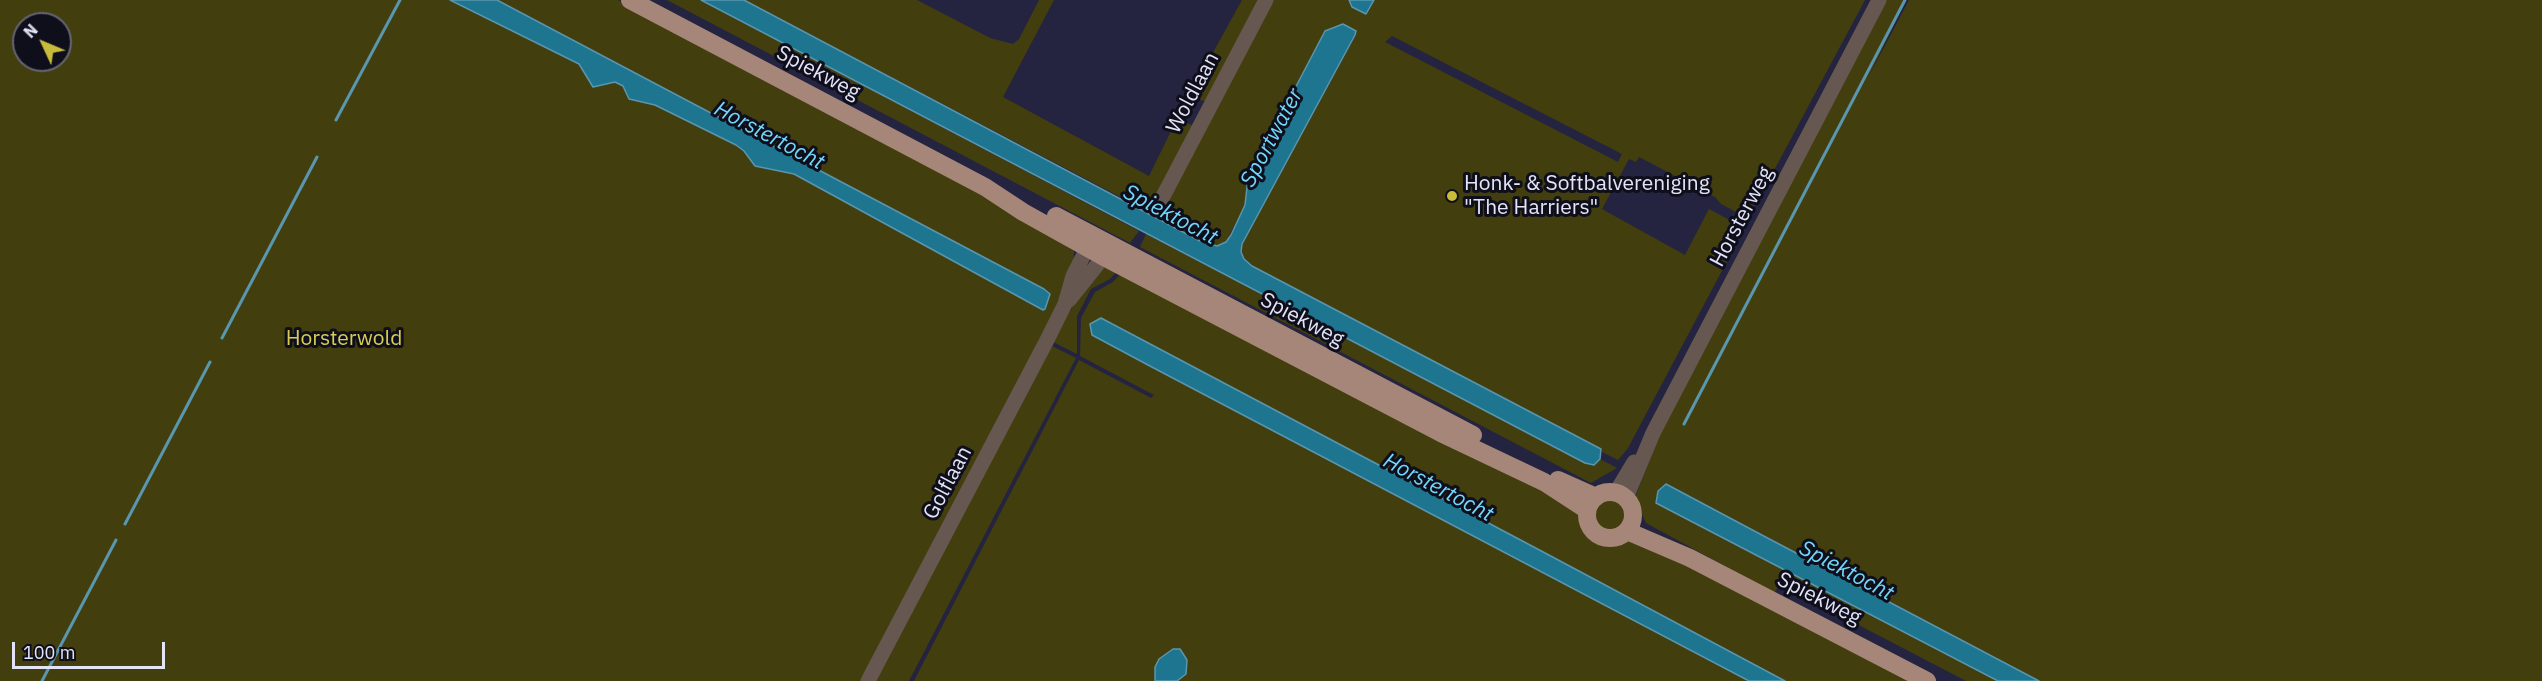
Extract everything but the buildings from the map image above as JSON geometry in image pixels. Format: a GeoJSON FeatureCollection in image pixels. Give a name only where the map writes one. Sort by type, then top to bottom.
{"type":"FeatureCollection","features":[{"type":"Feature","properties":{"kind":"main road","name":"Spiekweg"},"geometry":{"type":"LineString","coordinates":[[630,0],[985,187],[1023,212],[1098,246],[1441,433],[1592,504]]}},
{"type":"Feature","properties":{"kind":"main road"},"geometry":{"type":"LineString","coordinates":[[1602,493],[1621,495],[1631,504],[1630,526],[1619,537],[1599,536],[1592,529],[1588,520],[1592,504],[1602,493]]}},
{"type":"Feature","properties":{"kind":"main road","name":"Spiekweg"},"geometry":{"type":"LineString","coordinates":[[1630,526],[1927,681]]}},
{"type":"Feature","properties":{"kind":"street","name":"Woldlaan"},"geometry":{"type":"LineString","coordinates":[[1158,206],[1266,0]]}},
{"type":"Feature","properties":{"kind":"street","name":"Horsterweg"},"geometry":{"type":"LineString","coordinates":[[1621,495],[1639,471],[1642,453],[1879,0]]}},
{"type":"Feature","properties":{"kind":"street","name":"Golflaan"},"geometry":{"type":"LineString","coordinates":[[868,681],[1065,304],[1073,276],[1098,246]]}},
{"type":"Feature","properties":{"kind":"green space","name":"Horsterwold"},"geometry":{"type":"Polygon","coordinates":[[[0,0],[450,0],[579,64],[591,83],[598,86],[615,82],[623,86],[629,99],[655,105],[736,145],[744,151],[755,166],[794,174],[1042,310],[1045,308],[1050,294],[1044,289],[497,0],[618,0],[991,196],[1074,251],[1074,262],[1062,298],[862,681],[0,681],[0,0]]]}},
{"type":"Feature","properties":{"kind":"green space"},"geometry":{"type":"Polygon","coordinates":[[[667,0],[701,0],[1139,231],[1130,243],[667,0]]]}},
{"type":"Feature","properties":{"kind":"green space"},"geometry":{"type":"Polygon","coordinates":[[[744,0],[917,0],[990,38],[1013,44],[1019,39],[1039,0],[1054,0],[1003,97],[1149,176],[1172,129],[1182,120],[1195,127],[1149,212],[744,0]]]}},
{"type":"Feature","properties":{"kind":"green space"},"geometry":{"type":"Polygon","coordinates":[[[1242,0],[1260,0],[1208,102],[1196,99],[1194,87],[1242,0]]]}},
{"type":"Feature","properties":{"kind":"green space"},"geometry":{"type":"Polygon","coordinates":[[[1268,0],[1349,0],[1352,7],[1366,14],[1374,0],[1865,0],[1756,204],[1745,217],[1721,204],[1715,197],[1639,157],[1636,162],[1629,159],[1602,209],[1685,255],[1709,209],[1741,226],[1735,246],[1628,448],[1618,460],[1252,266],[1244,259],[1241,252],[1242,244],[1355,35],[1355,31],[1344,25],[1325,31],[1248,178],[1245,205],[1226,242],[1217,246],[1208,244],[1155,215],[1268,0]],[[1392,36],[1385,42],[1618,162],[1622,154],[1392,36]]]}},
{"type":"Feature","properties":{"kind":"green space"},"geometry":{"type":"Polygon","coordinates":[[[1885,0],[1906,0],[1867,80],[1909,0],[2542,0],[2542,681],[2039,681],[1667,484],[1658,491],[1656,503],[1998,681],[1966,681],[1780,584],[1774,593],[1646,523],[1636,501],[1636,495],[1659,436],[1885,0]]]}},
{"type":"Feature","properties":{"kind":"green space"},"geometry":{"type":"Polygon","coordinates":[[[1146,234],[1585,463],[1594,465],[1600,459],[1617,468],[1591,483],[1140,247],[1146,234]]]}},
{"type":"Feature","properties":{"kind":"green space"},"geometry":{"type":"Polygon","coordinates":[[[1103,266],[1119,269],[1110,279],[1091,289],[1077,316],[1077,354],[1051,341],[1080,295],[1103,266]]]}},
{"type":"Feature","properties":{"kind":"green space"},"geometry":{"type":"Polygon","coordinates":[[[1124,270],[1449,439],[1581,512],[1587,531],[1596,539],[1607,543],[1624,539],[1638,540],[1911,681],[1785,681],[1101,318],[1093,335],[1749,681],[914,681],[1079,360],[1151,398],[1154,395],[1080,356],[1081,318],[1095,292],[1113,282],[1124,270]]]}},
{"type":"Feature","properties":{"kind":"green space"},"geometry":{"type":"Polygon","coordinates":[[[1050,345],[1076,358],[909,681],[875,681],[1050,345]]]}},
{"type":"Feature","properties":{"kind":"green space"},"geometry":{"type":"Polygon","coordinates":[[[1609,497],[1621,502],[1626,514],[1621,526],[1609,531],[1597,526],[1592,514],[1597,502],[1609,497]]]}},
{"type":"Feature","properties":{"kind":"water"},"geometry":{"type":"Polygon","coordinates":[[[450,0],[497,0],[1044,289],[1050,294],[1045,309],[1043,310],[794,174],[755,166],[744,151],[736,145],[655,105],[629,99],[623,86],[615,82],[593,87],[579,64],[450,0]]]}},
{"type":"Feature","properties":{"kind":"water","name":"Sportwater"},"geometry":{"type":"Polygon","coordinates":[[[701,0],[744,0],[1200,241],[1217,246],[1226,242],[1231,235],[1245,205],[1248,178],[1325,31],[1343,24],[1356,31],[1355,35],[1242,244],[1241,252],[1244,259],[1252,266],[1601,449],[1600,459],[1594,465],[1585,463],[701,0]]]}},
{"type":"Feature","properties":{"kind":"water"},"geometry":{"type":"Polygon","coordinates":[[[1349,0],[1374,0],[1366,14],[1352,7],[1349,0]]]}},
{"type":"Feature","properties":{"kind":"water"},"geometry":{"type":"Polygon","coordinates":[[[1101,318],[1785,681],[1749,681],[1148,365],[1092,335],[1090,324],[1101,318]]]}},
{"type":"Feature","properties":{"kind":"water"},"geometry":{"type":"Polygon","coordinates":[[[1666,484],[2039,681],[1998,681],[1656,503],[1658,491],[1666,484]]]}},
{"type":"Feature","properties":{"kind":"water"},"geometry":{"type":"Polygon","coordinates":[[[1173,649],[1180,649],[1187,660],[1186,674],[1177,681],[1155,681],[1155,667],[1159,659],[1173,649]]]}},
{"type":"Feature","properties":{"kind":"waterway"},"geometry":{"type":"LineString","coordinates":[[336,120],[400,0]]}},
{"type":"Feature","properties":{"kind":"waterway"},"geometry":{"type":"LineString","coordinates":[[1684,424],[1905,0]]}},
{"type":"Feature","properties":{"kind":"waterway"},"geometry":{"type":"LineString","coordinates":[[222,338],[317,157]]}},
{"type":"Feature","properties":{"kind":"waterway"},"geometry":{"type":"LineString","coordinates":[[125,524],[210,362]]}},
{"type":"Feature","properties":{"kind":"waterway"},"geometry":{"type":"LineString","coordinates":[[42,681],[116,540]]}},
{"type":"Feature","properties":{"kind":"place","name":"Honk- & Softbalvereniging \"The Harriers\""},"geometry":{"type":"Point","coordinates":[1452,196]}},
{"type":"Feature","properties":{"kind":"water label","name":"Horstertocht"},"geometry":{"type":"Point","coordinates":[769,136]}},
{"type":"Feature","properties":{"kind":"water label","name":"Spiektocht"},"geometry":{"type":"Point","coordinates":[1170,215]}},
{"type":"Feature","properties":{"kind":"water label","name":"Horstertocht"},"geometry":{"type":"Point","coordinates":[1438,488]}},
{"type":"Feature","properties":{"kind":"water label","name":"Spiektocht"},"geometry":{"type":"Point","coordinates":[1846,571]}}]}
